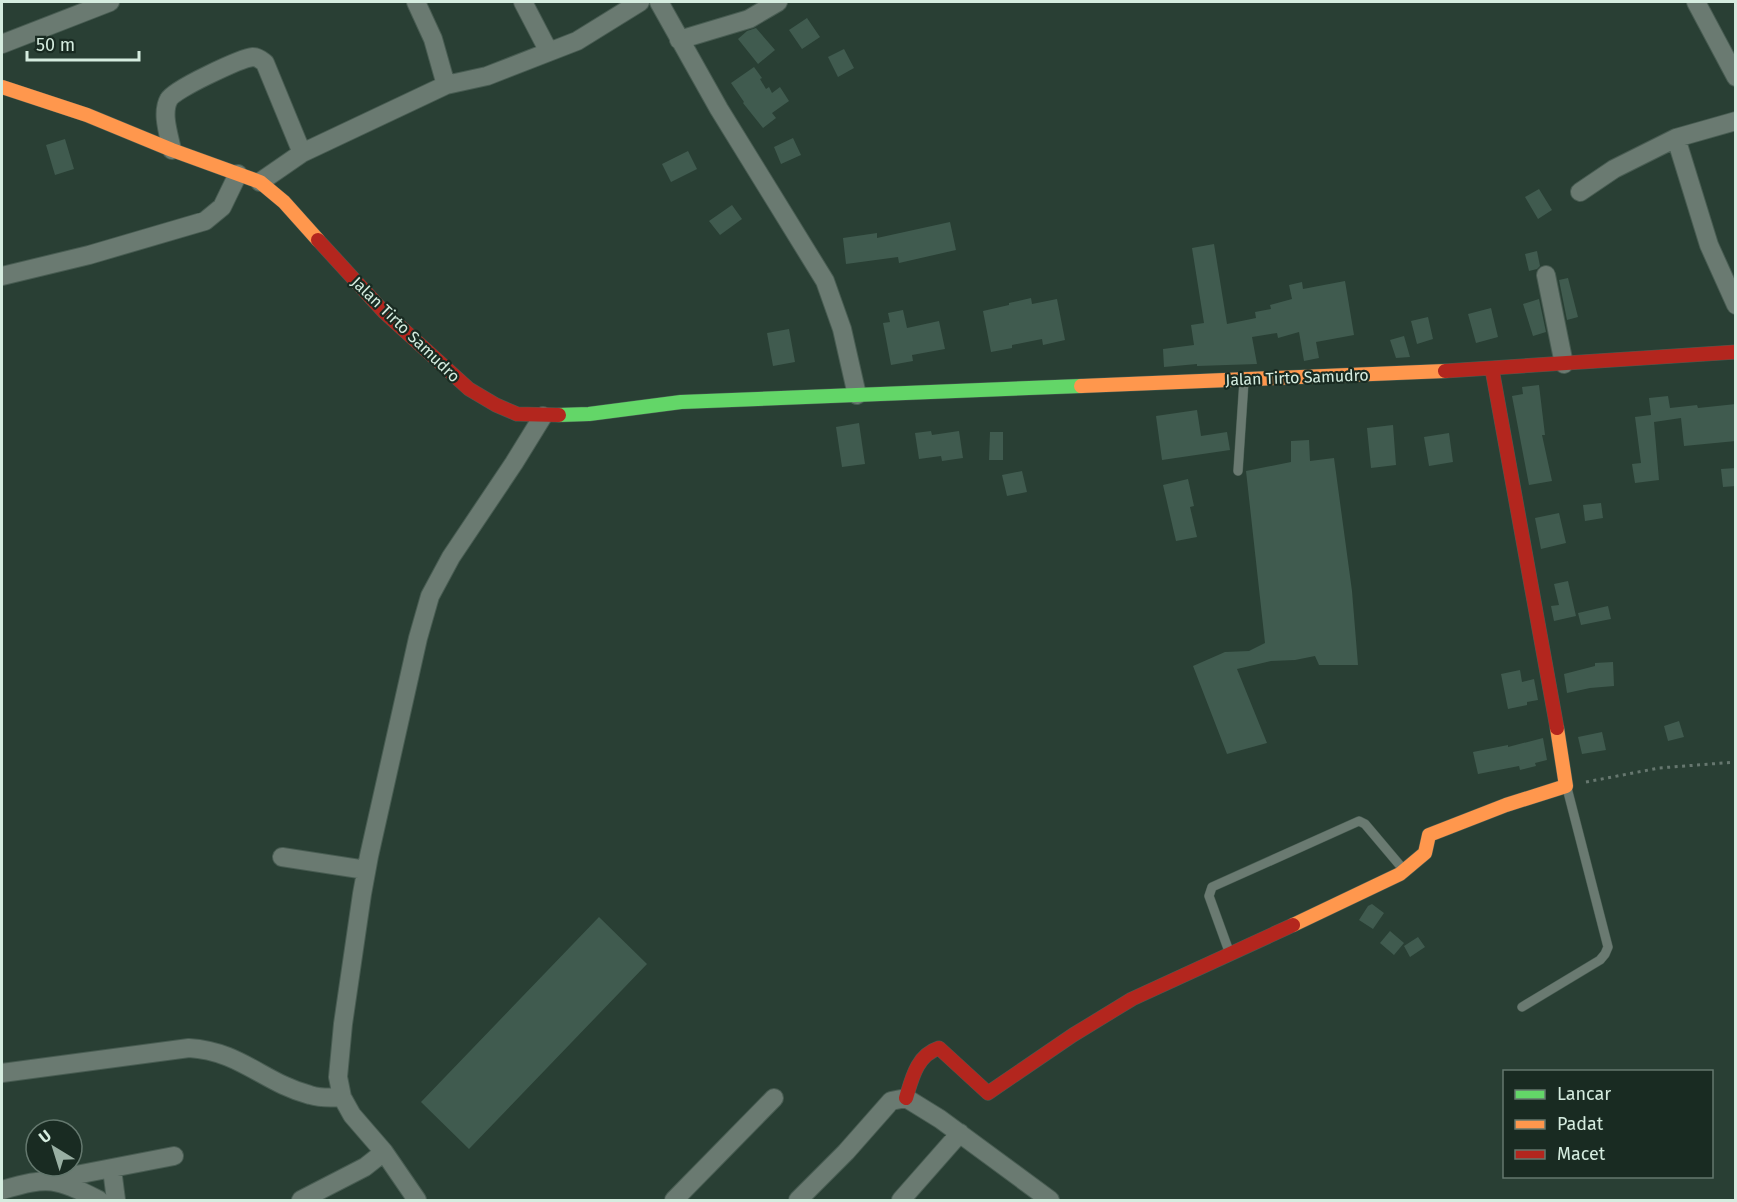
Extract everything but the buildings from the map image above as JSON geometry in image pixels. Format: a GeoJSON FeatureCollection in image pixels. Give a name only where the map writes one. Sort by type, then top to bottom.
{"type":"FeatureCollection","features":[{"type":"Feature","properties":{"kind":"street"},"geometry":{"type":"LineString","coordinates":[[2,44],[80,7],[110,2]]}},
{"type":"Feature","properties":{"kind":"street"},"geometry":{"type":"LineString","coordinates":[[416,2],[433,39],[446,85]]}},
{"type":"Feature","properties":{"kind":"street"},"geometry":{"type":"LineString","coordinates":[[523,2],[549,52]]}},
{"type":"Feature","properties":{"kind":"street"},"geometry":{"type":"LineString","coordinates":[[260,182],[302,153],[446,85],[487,76],[592,33],[640,2]]}},
{"type":"Feature","properties":{"kind":"street"},"geometry":{"type":"LineString","coordinates":[[659,2],[679,40],[825,281],[842,329],[857,395]]}},
{"type":"Feature","properties":{"kind":"street"},"geometry":{"type":"LineString","coordinates":[[679,40],[749,19],[778,2]]}},
{"type":"Feature","properties":{"kind":"street"},"geometry":{"type":"LineString","coordinates":[[1696,2],[1736,77]]}},
{"type":"Feature","properties":{"kind":"street"},"geometry":{"type":"LineString","coordinates":[[172,150],[166,106],[172,94],[220,70],[250,57],[257,57],[265,63],[302,153]]}},
{"type":"Feature","properties":{"kind":"street","name":"Jalan Tirto Samudro"},"geometry":{"type":"LineString","coordinates":[[2,87],[87,115],[172,150],[260,182],[284,202],[384,312],[469,389],[518,414],[543,416],[589,414],[681,402],[1492,369],[1736,352]]}},
{"type":"Feature","properties":{"kind":"street"},"geometry":{"type":"LineString","coordinates":[[1580,192],[1614,170],[1676,138],[1736,121]]}},
{"type":"Feature","properties":{"kind":"street"},"geometry":{"type":"LineString","coordinates":[[1676,138],[1709,245],[1736,305]]}},
{"type":"Feature","properties":{"kind":"street"},"geometry":{"type":"LineString","coordinates":[[2,276],[89,255],[205,221],[222,207],[238,174]]}},
{"type":"Feature","properties":{"kind":"street"},"geometry":{"type":"LineString","coordinates":[[1546,275],[1564,364]]}},
{"type":"Feature","properties":{"kind":"street"},"geometry":{"type":"LineString","coordinates":[[906,1098],[913,1070],[928,1051],[934,1048],[939,1048],[988,1093],[1132,999],[1231,956],[1405,870],[1425,853],[1429,835],[1506,805],[1566,786],[1553,702],[1492,369]]}},
{"type":"Feature","properties":{"kind":"street"},"geometry":{"type":"LineString","coordinates":[[417,1200],[384,1152],[352,1115],[342,1097],[338,1077],[366,870],[418,638],[430,596],[451,557],[543,416]]}},
{"type":"Feature","properties":{"kind":"street"},"geometry":{"type":"LineString","coordinates":[[282,857],[366,870]]}},
{"type":"Feature","properties":{"kind":"street"},"geometry":{"type":"LineString","coordinates":[[2,1073],[189,1047],[208,1049],[231,1056],[289,1088],[311,1096],[342,1097]]}},
{"type":"Feature","properties":{"kind":"street"},"geometry":{"type":"LineString","coordinates":[[674,1200],[774,1098]]}},
{"type":"Feature","properties":{"kind":"street"},"geometry":{"type":"LineString","coordinates":[[798,1200],[846,1152],[891,1101],[906,1098],[960,1133],[1050,1200]]}},
{"type":"Feature","properties":{"kind":"street"},"geometry":{"type":"LineString","coordinates":[[901,1200],[960,1133]]}},
{"type":"Feature","properties":{"kind":"street"},"geometry":{"type":"LineString","coordinates":[[301,1200],[365,1167],[384,1152]]}},
{"type":"Feature","properties":{"kind":"street"},"geometry":{"type":"LineString","coordinates":[[2,1190],[29,1182],[112,1169],[174,1156]]}},
{"type":"Feature","properties":{"kind":"street"},"geometry":{"type":"LineString","coordinates":[[112,1169],[116,1200]]}},
{"type":"Feature","properties":{"kind":"street"},"geometry":{"type":"LineString","coordinates":[[50,1180],[67,1184],[99,1200]]}},
{"type":"Feature","properties":{"kind":"lane"},"geometry":{"type":"LineString","coordinates":[[1238,471],[1244,378]]}},
{"type":"Feature","properties":{"kind":"lane"},"geometry":{"type":"LineString","coordinates":[[1522,1007],[1600,960],[1608,947],[1566,786]]}},
{"type":"Feature","properties":{"kind":"lane"},"geometry":{"type":"LineString","coordinates":[[1231,956],[1209,896],[1212,886],[1359,821],[1365,824],[1405,870]]}},
{"type":"Feature","properties":{"kind":"path"},"geometry":{"type":"LineString","coordinates":[[1566,786],[1659,768],[1736,762]]}},
{"type":"Feature","properties":{"kind":"traffic: fast"},"geometry":{"type":"LineString","coordinates":[[559,415],[589,414],[681,402],[1081,386]]}},
{"type":"Feature","properties":{"kind":"traffic: slow"},"geometry":{"type":"LineString","coordinates":[[2,87],[87,115],[172,150],[260,182],[284,202],[318,240]]}},
{"type":"Feature","properties":{"kind":"traffic: slow"},"geometry":{"type":"LineString","coordinates":[[1081,386],[1445,371]]}},
{"type":"Feature","properties":{"kind":"traffic: slow"},"geometry":{"type":"LineString","coordinates":[[1293,925],[1400,874],[1425,853],[1429,835],[1506,805],[1566,786],[1557,728]]}},
{"type":"Feature","properties":{"kind":"traffic: jam"},"geometry":{"type":"LineString","coordinates":[[318,240],[384,312],[469,389],[517,414],[559,415]]}},
{"type":"Feature","properties":{"kind":"traffic: jam"},"geometry":{"type":"LineString","coordinates":[[1445,371],[1736,352]]}},
{"type":"Feature","properties":{"kind":"traffic: jam"},"geometry":{"type":"LineString","coordinates":[[1492,369],[1557,728]]}},
{"type":"Feature","properties":{"kind":"traffic: jam"},"geometry":{"type":"LineString","coordinates":[[906,1098],[916,1068],[932,1051],[939,1048],[988,1093],[1073,1035],[1132,999],[1293,925]]}}]}
